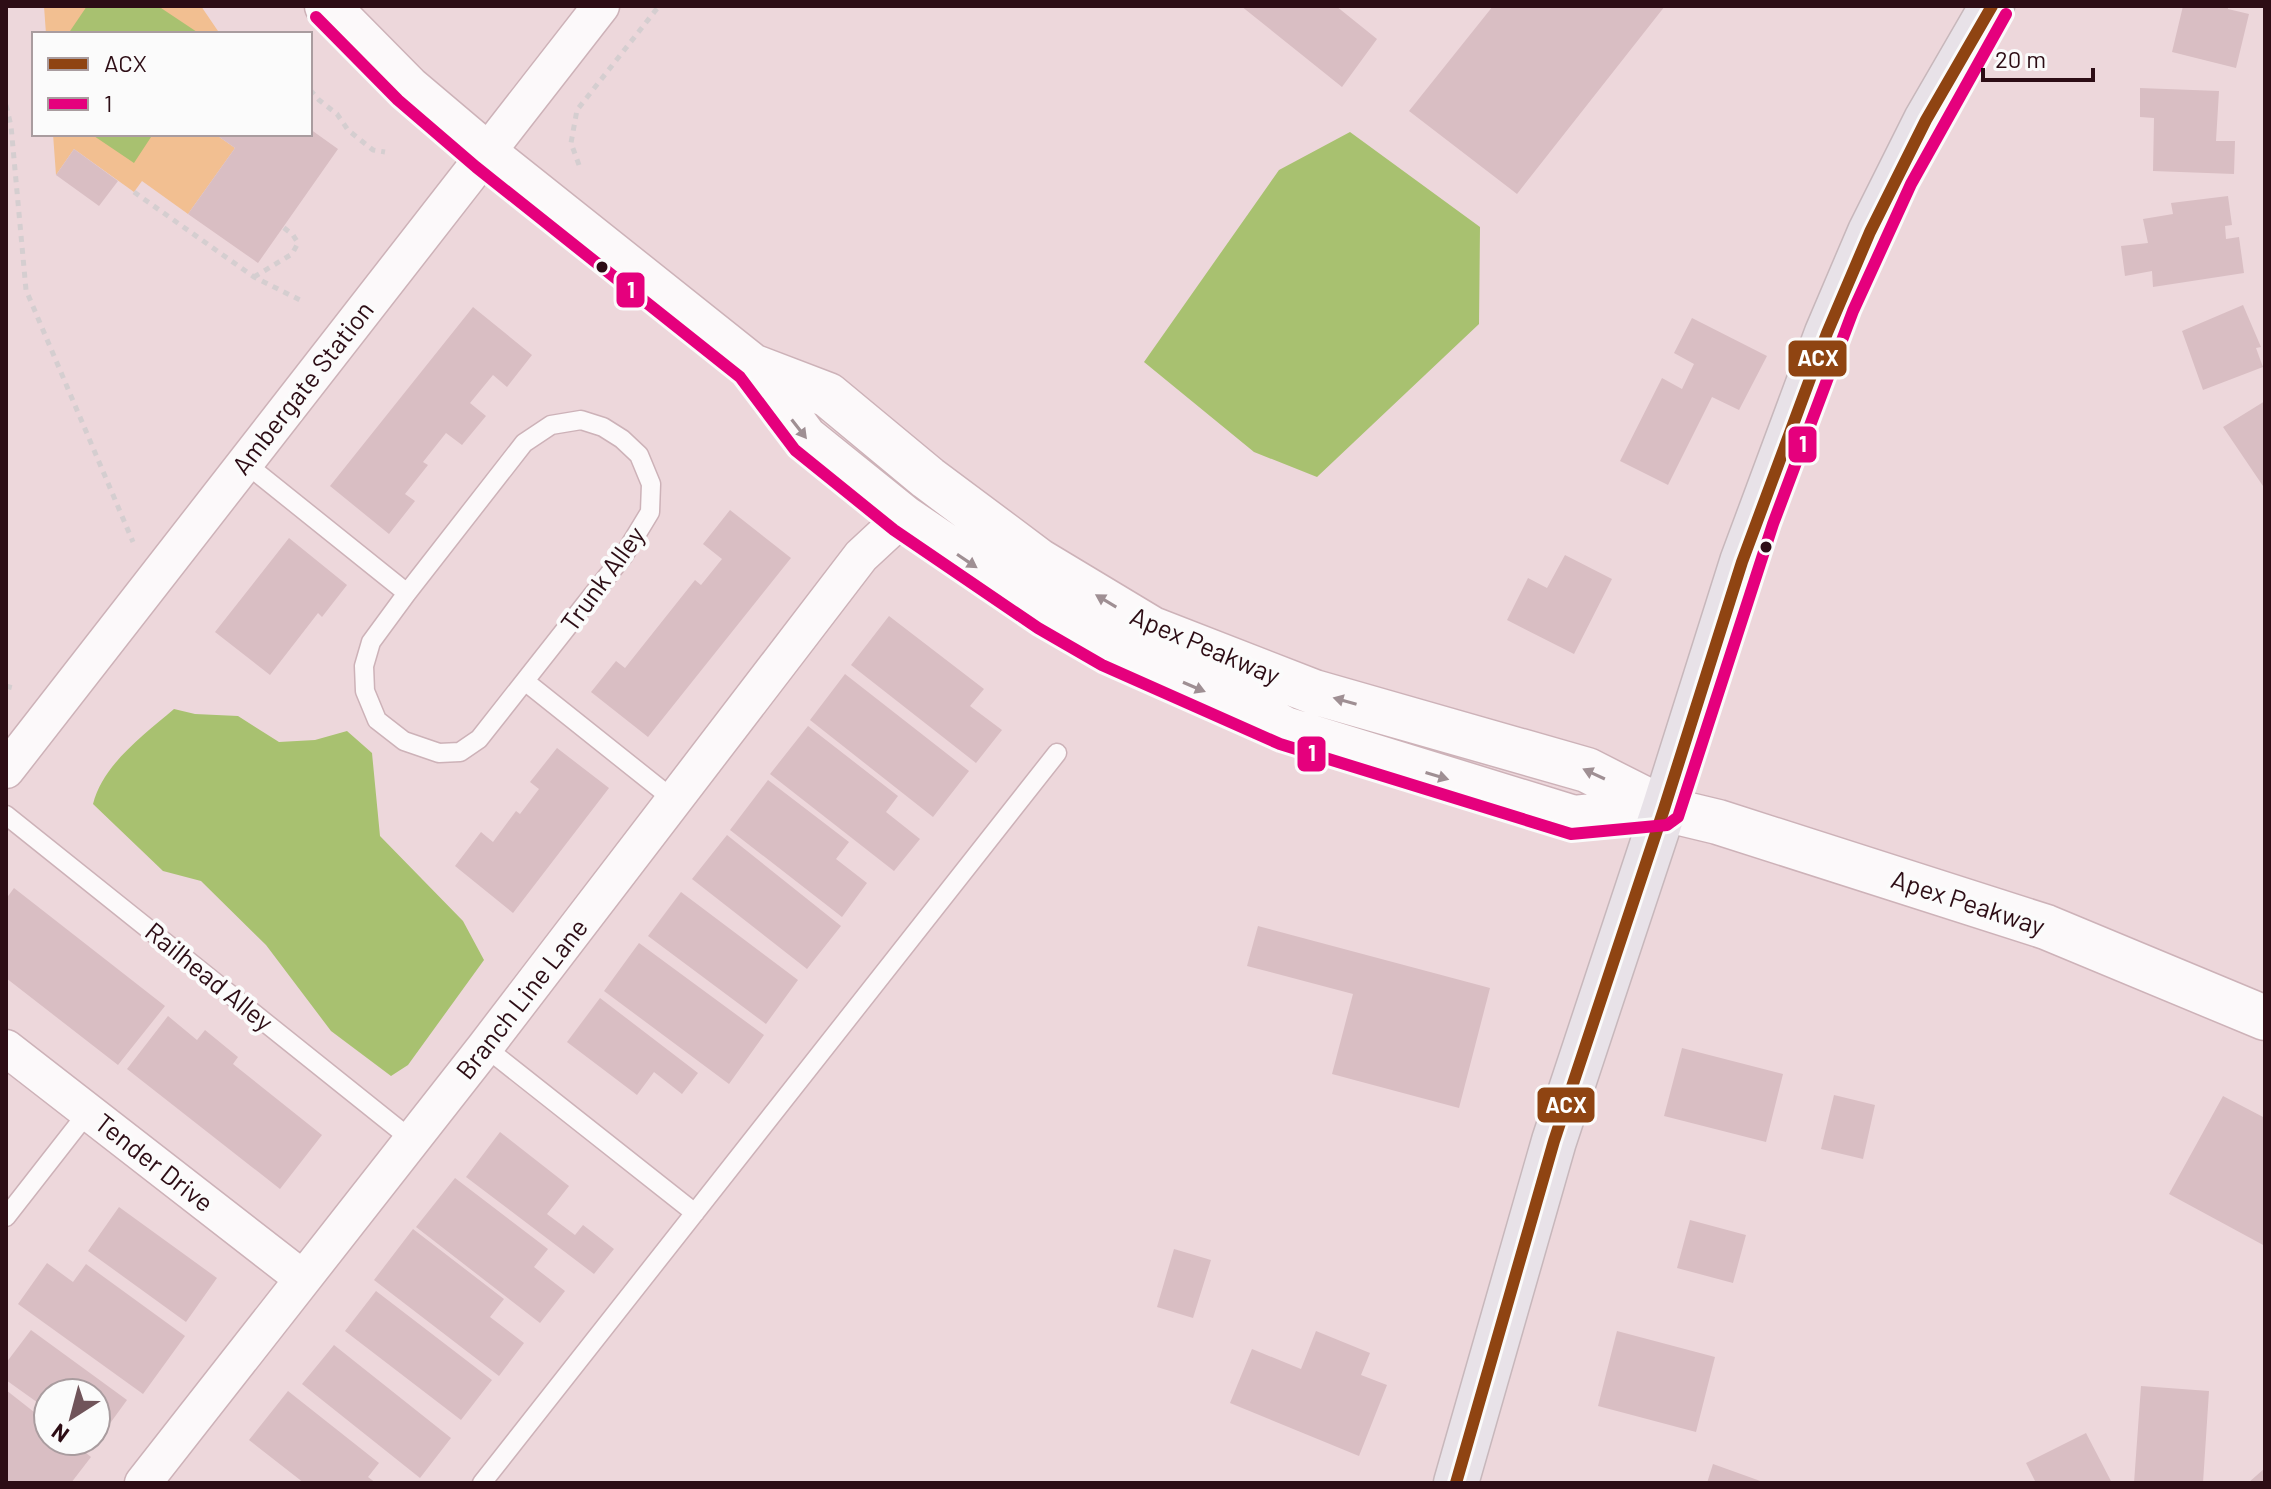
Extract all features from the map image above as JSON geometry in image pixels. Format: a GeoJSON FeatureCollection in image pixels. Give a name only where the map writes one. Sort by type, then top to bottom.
{"type":"FeatureCollection","features":[{"type":"Feature","properties":{"kind":"main road","name":"Apex Peakway"},"geometry":{"type":"LineString","coordinates":[[327,6],[408,88],[752,366],[805,438],[903,517],[1046,614],[1108,650],[1285,729],[1574,818],[1664,809]]}},
{"type":"Feature","properties":{"kind":"main road"},"geometry":{"type":"LineString","coordinates":[[1456,1483],[1554,1141],[1742,562],[1827,333],[1870,232],[1926,120],[1992,6]]}},
{"type":"Feature","properties":{"kind":"main road","name":"Apex Peakway"},"geometry":{"type":"LineString","coordinates":[[752,366],[828,395],[928,478],[1039,561],[1152,629],[1314,692],[1587,770],[1664,809],[1718,822],[2046,927],[2265,1018]]}},
{"type":"Feature","properties":{"kind":"street","name":"Ambergate Station"},"geometry":{"type":"LineString","coordinates":[[6,770],[601,6]]}},
{"type":"Feature","properties":{"kind":"street","name":"Branch Line Lane"},"geometry":{"type":"LineString","coordinates":[[143,1483],[485,1047],[861,556],[903,517]]}},
{"type":"Feature","properties":{"kind":"street","name":"Tender Drive"},"geometry":{"type":"LineString","coordinates":[[6,1048],[302,1278]]}},
{"type":"Feature","properties":{"kind":"lane","name":"Trunk Alley"},"geometry":{"type":"LineString","coordinates":[[581,420],[603,427],[639,455],[651,484],[650,512],[624,555],[526,682],[479,739],[460,752],[439,753],[404,741],[377,720],[365,691],[364,666],[371,642],[407,593],[524,443],[551,425],[581,420]]}},
{"type":"Feature","properties":{"kind":"lane"},"geometry":{"type":"LineString","coordinates":[[245,463],[407,593]]}},
{"type":"Feature","properties":{"kind":"lane"},"geometry":{"type":"LineString","coordinates":[[526,682],[674,800]]}},
{"type":"Feature","properties":{"kind":"lane"},"geometry":{"type":"LineString","coordinates":[[482,1483],[1057,753]]}},
{"type":"Feature","properties":{"kind":"lane","name":"Railhead Alley"},"geometry":{"type":"LineString","coordinates":[[6,815],[412,1140]]}},
{"type":"Feature","properties":{"kind":"lane"},"geometry":{"type":"LineString","coordinates":[[485,1047],[695,1213]]}},
{"type":"Feature","properties":{"kind":"lane"},"geometry":{"type":"LineString","coordinates":[[6,1217],[88,1112]]}},
{"type":"Feature","properties":{"kind":"path"},"geometry":{"type":"LineString","coordinates":[[579,165],[571,143],[577,110],[659,6]]}},
{"type":"Feature","properties":{"kind":"path"},"geometry":{"type":"LineString","coordinates":[[312,92],[337,114],[348,130],[373,150],[385,152]]}},
{"type":"Feature","properties":{"kind":"path"},"geometry":{"type":"LineString","coordinates":[[6,105],[11,126],[26,290],[133,542]]}},
{"type":"Feature","properties":{"kind":"path"},"geometry":{"type":"LineString","coordinates":[[134,192],[254,277],[304,302]]}},
{"type":"Feature","properties":{"kind":"path"},"geometry":{"type":"LineString","coordinates":[[254,277],[292,254],[298,243],[283,227]]}},
{"type":"Feature","properties":{"kind":"path"},"geometry":{"type":"LineString","coordinates":[[6,686],[17,689]]}},
{"type":"Feature","properties":{"kind":"shaded area"},"geometry":{"type":"Polygon","coordinates":[[[44,6],[201,6],[219,32],[46,32],[44,6]]]}},
{"type":"Feature","properties":{"kind":"shaded area"},"geometry":{"type":"Polygon","coordinates":[[[87,6],[158,6],[197,32],[69,32],[87,6]]]}},
{"type":"Feature","properties":{"kind":"shaded area"},"geometry":{"type":"Polygon","coordinates":[[[1350,132],[1480,227],[1479,324],[1317,477],[1254,452],[1144,362],[1279,170],[1350,132]]]}},
{"type":"Feature","properties":{"kind":"shaded area"},"geometry":{"type":"Polygon","coordinates":[[[53,136],[218,136],[235,148],[188,214],[142,181],[134,192],[74,149],[56,175],[53,136]]]}},
{"type":"Feature","properties":{"kind":"shaded area"},"geometry":{"type":"Polygon","coordinates":[[[94,136],[152,136],[134,163],[94,136]]]}},
{"type":"Feature","properties":{"kind":"shaded area"},"geometry":{"type":"Polygon","coordinates":[[[174,709],[195,714],[238,716],[279,742],[315,740],[347,731],[372,753],[380,836],[463,921],[484,960],[408,1065],[391,1076],[331,1031],[266,945],[201,881],[163,871],[93,804],[115,763],[174,709]]]}},
{"type":"Feature","properties":{"kind":"building"},"geometry":{"type":"Polygon","coordinates":[[[1241,6],[1336,6],[1377,39],[1342,87],[1241,6]]]}},
{"type":"Feature","properties":{"kind":"building"},"geometry":{"type":"Polygon","coordinates":[[[1493,6],[1665,6],[1517,194],[1409,111],[1493,6]]]}},
{"type":"Feature","properties":{"kind":"building"},"geometry":{"type":"Polygon","coordinates":[[[2183,6],[2228,6],[2228,9],[2249,14],[2236,68],[2172,52],[2183,6]]]}},
{"type":"Feature","properties":{"kind":"building"},"geometry":{"type":"Polygon","coordinates":[[[2140,88],[2219,91],[2216,141],[2235,141],[2234,174],[2153,171],[2154,118],[2140,117],[2140,88]]]}},
{"type":"Feature","properties":{"kind":"building"},"geometry":{"type":"Polygon","coordinates":[[[312,130],[338,149],[258,263],[188,214],[235,148],[218,136],[312,136],[312,130]]]}},
{"type":"Feature","properties":{"kind":"building"},"geometry":{"type":"Polygon","coordinates":[[[74,149],[118,181],[99,206],[56,175],[74,149]]]}},
{"type":"Feature","properties":{"kind":"building"},"geometry":{"type":"Polygon","coordinates":[[[2228,196],[2232,225],[2225,226],[2226,239],[2239,237],[2244,273],[2153,287],[2152,271],[2125,276],[2121,246],[2148,243],[2143,219],[2173,214],[2171,203],[2228,196]]]}},
{"type":"Feature","properties":{"kind":"building"},"geometry":{"type":"Polygon","coordinates":[[[2243,305],[2261,347],[2256,348],[2263,367],[2203,390],[2182,331],[2243,305]]]}},
{"type":"Feature","properties":{"kind":"building"},"geometry":{"type":"Polygon","coordinates":[[[473,307],[532,355],[507,387],[493,375],[470,403],[486,416],[462,445],[446,433],[423,462],[428,465],[405,494],[415,501],[389,534],[330,486],[473,307]]]}},
{"type":"Feature","properties":{"kind":"building"},"geometry":{"type":"Polygon","coordinates":[[[1692,318],[1767,356],[1739,410],[1712,397],[1668,485],[1620,461],[1662,378],[1682,389],[1694,364],[1674,353],[1692,318]]]}},
{"type":"Feature","properties":{"kind":"building"},"geometry":{"type":"Polygon","coordinates":[[[2265,401],[2265,489],[2223,427],[2265,401]]]}},
{"type":"Feature","properties":{"kind":"building"},"geometry":{"type":"Polygon","coordinates":[[[730,510],[791,558],[648,737],[591,692],[616,661],[625,668],[695,580],[701,585],[722,559],[703,544],[730,510]]]}},
{"type":"Feature","properties":{"kind":"building"},"geometry":{"type":"Polygon","coordinates":[[[289,538],[347,585],[322,617],[318,613],[270,675],[215,632],[289,538]]]}},
{"type":"Feature","properties":{"kind":"building"},"geometry":{"type":"Polygon","coordinates":[[[1565,555],[1612,579],[1574,654],[1507,620],[1528,578],[1547,588],[1565,555]]]}},
{"type":"Feature","properties":{"kind":"building"},"geometry":{"type":"Polygon","coordinates":[[[889,616],[984,689],[970,706],[1002,730],[976,763],[851,665],[889,616]]]}},
{"type":"Feature","properties":{"kind":"building"},"geometry":{"type":"Polygon","coordinates":[[[845,674],[969,771],[933,817],[810,720],[845,674]]]}},
{"type":"Feature","properties":{"kind":"building"},"geometry":{"type":"Polygon","coordinates":[[[808,726],[898,796],[886,812],[920,839],[894,871],[770,774],[808,726]]]}},
{"type":"Feature","properties":{"kind":"building"},"geometry":{"type":"Polygon","coordinates":[[[557,748],[609,788],[513,913],[455,866],[481,832],[493,842],[516,811],[520,814],[539,789],[530,782],[557,748]]]}},
{"type":"Feature","properties":{"kind":"building"},"geometry":{"type":"Polygon","coordinates":[[[768,780],[849,842],[836,859],[867,883],[842,917],[730,830],[768,780]]]}},
{"type":"Feature","properties":{"kind":"building"},"geometry":{"type":"Polygon","coordinates":[[[727,835],[841,926],[807,969],[692,879],[727,835]]]}},
{"type":"Feature","properties":{"kind":"building"},"geometry":{"type":"Polygon","coordinates":[[[14,888],[165,1006],[118,1065],[6,978],[6,899],[14,888]]]}},
{"type":"Feature","properties":{"kind":"building"},"geometry":{"type":"Polygon","coordinates":[[[681,892],[798,980],[766,1024],[648,936],[681,892]]]}},
{"type":"Feature","properties":{"kind":"building"},"geometry":{"type":"Polygon","coordinates":[[[1258,926],[1490,988],[1459,1108],[1332,1074],[1353,994],[1247,966],[1258,926]]]}},
{"type":"Feature","properties":{"kind":"building"},"geometry":{"type":"Polygon","coordinates":[[[639,943],[764,1035],[729,1084],[604,991],[639,943]]]}},
{"type":"Feature","properties":{"kind":"building"},"geometry":{"type":"Polygon","coordinates":[[[600,998],[698,1073],[682,1094],[654,1072],[637,1095],[567,1042],[600,998]]]}},
{"type":"Feature","properties":{"kind":"building"},"geometry":{"type":"Polygon","coordinates":[[[168,1016],[197,1040],[205,1030],[238,1057],[233,1064],[322,1135],[280,1189],[127,1069],[168,1016]]]}},
{"type":"Feature","properties":{"kind":"building"},"geometry":{"type":"Polygon","coordinates":[[[1682,1048],[1783,1074],[1766,1142],[1664,1116],[1682,1048]]]}},
{"type":"Feature","properties":{"kind":"building"},"geometry":{"type":"Polygon","coordinates":[[[1834,1095],[1875,1105],[1863,1159],[1821,1149],[1834,1095]]]}},
{"type":"Feature","properties":{"kind":"building"},"geometry":{"type":"Polygon","coordinates":[[[2223,1096],[2265,1118],[2265,1246],[2169,1194],[2223,1096]]]}},
{"type":"Feature","properties":{"kind":"building"},"geometry":{"type":"Polygon","coordinates":[[[500,1132],[569,1186],[547,1214],[575,1235],[583,1225],[614,1249],[594,1274],[466,1177],[500,1132]]]}},
{"type":"Feature","properties":{"kind":"building"},"geometry":{"type":"Polygon","coordinates":[[[455,1178],[548,1249],[534,1267],[565,1291],[540,1323],[416,1227],[455,1178]]]}},
{"type":"Feature","properties":{"kind":"building"},"geometry":{"type":"Polygon","coordinates":[[[119,1207],[217,1278],[186,1322],[88,1251],[119,1207]]]}},
{"type":"Feature","properties":{"kind":"building"},"geometry":{"type":"Polygon","coordinates":[[[1690,1220],[1746,1235],[1733,1283],[1677,1268],[1690,1220]]]}},
{"type":"Feature","properties":{"kind":"building"},"geometry":{"type":"Polygon","coordinates":[[[413,1229],[504,1299],[490,1317],[524,1343],[499,1376],[374,1280],[413,1229]]]}},
{"type":"Feature","properties":{"kind":"building"},"geometry":{"type":"Polygon","coordinates":[[[1174,1249],[1211,1260],[1193,1318],[1157,1307],[1174,1249]]]}},
{"type":"Feature","properties":{"kind":"building"},"geometry":{"type":"Polygon","coordinates":[[[47,1263],[73,1282],[86,1264],[185,1336],[143,1394],[18,1304],[47,1263]]]}},
{"type":"Feature","properties":{"kind":"building"},"geometry":{"type":"Polygon","coordinates":[[[376,1291],[492,1380],[461,1420],[345,1331],[376,1291]]]}},
{"type":"Feature","properties":{"kind":"building"},"geometry":{"type":"Polygon","coordinates":[[[31,1330],[95,1377],[32,1377],[32,1399],[6,1380],[6,1363],[31,1330]]]}},
{"type":"Feature","properties":{"kind":"building"},"geometry":{"type":"Polygon","coordinates":[[[1316,1331],[1370,1353],[1361,1375],[1387,1385],[1359,1456],[1230,1403],[1252,1349],[1301,1369],[1316,1331]]]}},
{"type":"Feature","properties":{"kind":"building"},"geometry":{"type":"Polygon","coordinates":[[[1617,1331],[1715,1357],[1696,1432],[1598,1406],[1617,1331]]]}},
{"type":"Feature","properties":{"kind":"building"},"geometry":{"type":"Polygon","coordinates":[[[334,1345],[451,1438],[420,1478],[302,1384],[334,1345]]]}},
{"type":"Feature","properties":{"kind":"building"},"geometry":{"type":"Polygon","coordinates":[[[2141,1386],[2209,1391],[2203,1483],[2134,1483],[2141,1386]]]}},
{"type":"Feature","properties":{"kind":"building"},"geometry":{"type":"Polygon","coordinates":[[[112,1389],[127,1400],[112,1421],[112,1389]]]}},
{"type":"Feature","properties":{"kind":"building"},"geometry":{"type":"Polygon","coordinates":[[[6,1390],[32,1410],[32,1457],[91,1457],[71,1483],[6,1483],[6,1390]]]}},
{"type":"Feature","properties":{"kind":"building"},"geometry":{"type":"Polygon","coordinates":[[[288,1391],[379,1463],[368,1477],[376,1483],[304,1483],[249,1440],[288,1391]]]}},
{"type":"Feature","properties":{"kind":"building"},"geometry":{"type":"Polygon","coordinates":[[[2086,1433],[2112,1483],[2036,1483],[2026,1463],[2086,1433]]]}},
{"type":"Feature","properties":{"kind":"building"},"geometry":{"type":"Polygon","coordinates":[[[1713,1464],[1766,1483],[1707,1483],[1713,1464]]]}},
{"type":"Feature","properties":{"kind":"building"},"geometry":{"type":"Polygon","coordinates":[[[2265,1468],[2265,1483],[2248,1483],[2265,1468]]]}},
{"type":"Feature","properties":{"kind":"transit line","name":"ACX"},"geometry":{"type":"LineString","coordinates":[[1456,1483],[1554,1141],[1742,562],[1827,333],[1870,232],[1926,120],[1992,6]]}},
{"type":"Feature","properties":{"kind":"transit line","name":"1"},"geometry":{"type":"LineString","coordinates":[[316,17],[398,100],[476,167],[740,377],[795,450],[894,530],[1038,628],[1102,665],[1280,744],[1571,834],[1667,825],[1678,817],[1773,524],[1853,311],[1911,184],[2006,14]]}}]}
